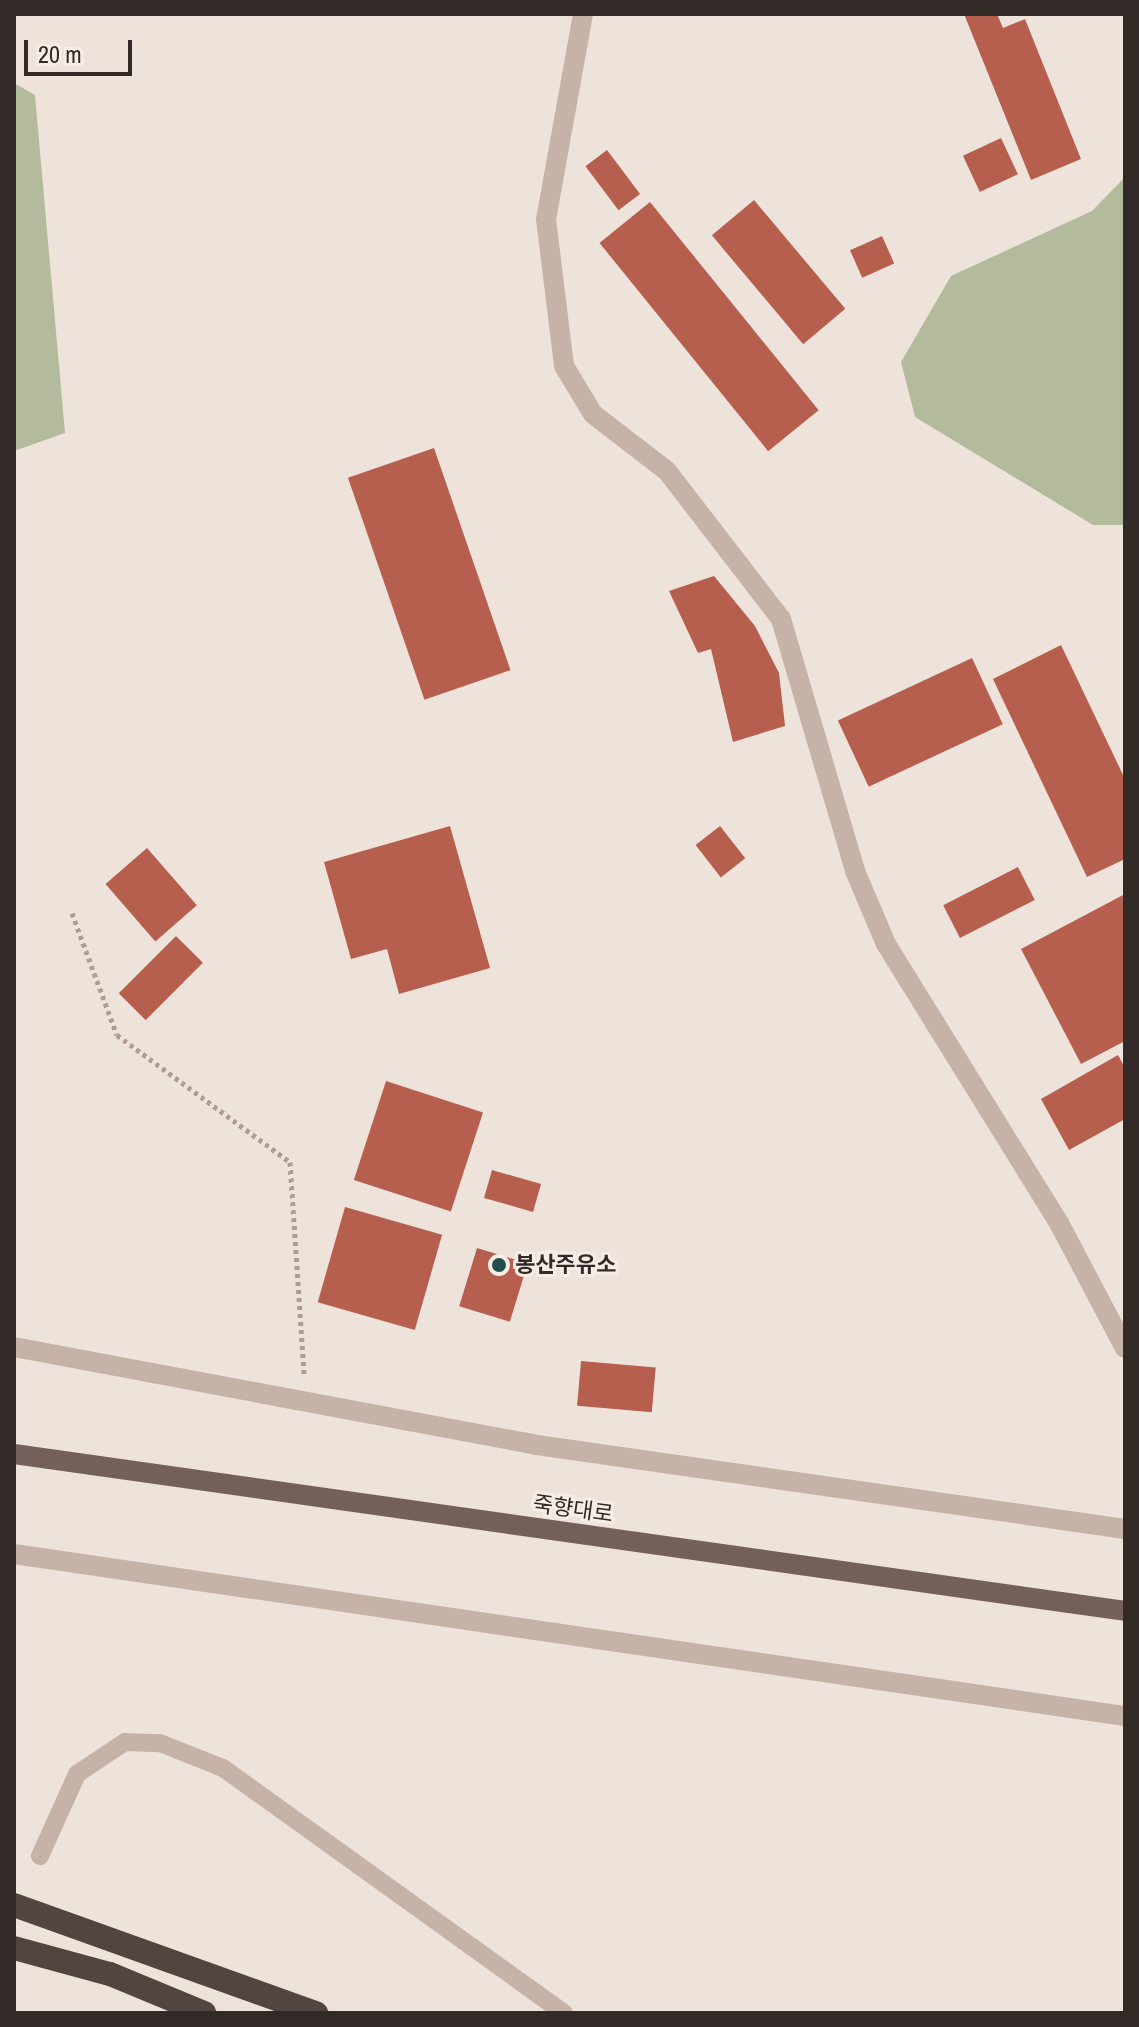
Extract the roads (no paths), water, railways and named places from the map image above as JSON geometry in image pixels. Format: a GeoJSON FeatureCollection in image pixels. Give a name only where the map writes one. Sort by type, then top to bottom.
{"type":"FeatureCollection","features":[{"type":"Feature","properties":{"kind":"highway"},"geometry":{"type":"LineString","coordinates":[[14,1905],[316,2013]]}},
{"type":"Feature","properties":{"kind":"highway"},"geometry":{"type":"LineString","coordinates":[[14,1948],[110,1974],[204,2013]]}},
{"type":"Feature","properties":{"kind":"main road","name":"죽향대로"},"geometry":{"type":"LineString","coordinates":[[14,1454],[1125,1611]]}},
{"type":"Feature","properties":{"kind":"street"},"geometry":{"type":"LineString","coordinates":[[583,14],[546,219],[564,366],[593,414],[667,471],[781,619],[855,871],[886,944],[1059,1223],[1125,1348]]}},
{"type":"Feature","properties":{"kind":"street"},"geometry":{"type":"LineString","coordinates":[[14,1347],[306,1399],[537,1445],[1125,1529]]}},
{"type":"Feature","properties":{"kind":"street"},"geometry":{"type":"LineString","coordinates":[[14,1554],[1125,1716]]}},
{"type":"Feature","properties":{"kind":"lane"},"geometry":{"type":"LineString","coordinates":[[40,1856],[77,1774],[125,1742],[160,1743],[223,1768],[564,2013]]}},
{"type":"Feature","properties":{"kind":"place","name":"봉산주유소"},"geometry":{"type":"Point","coordinates":[499,1265]}}]}
